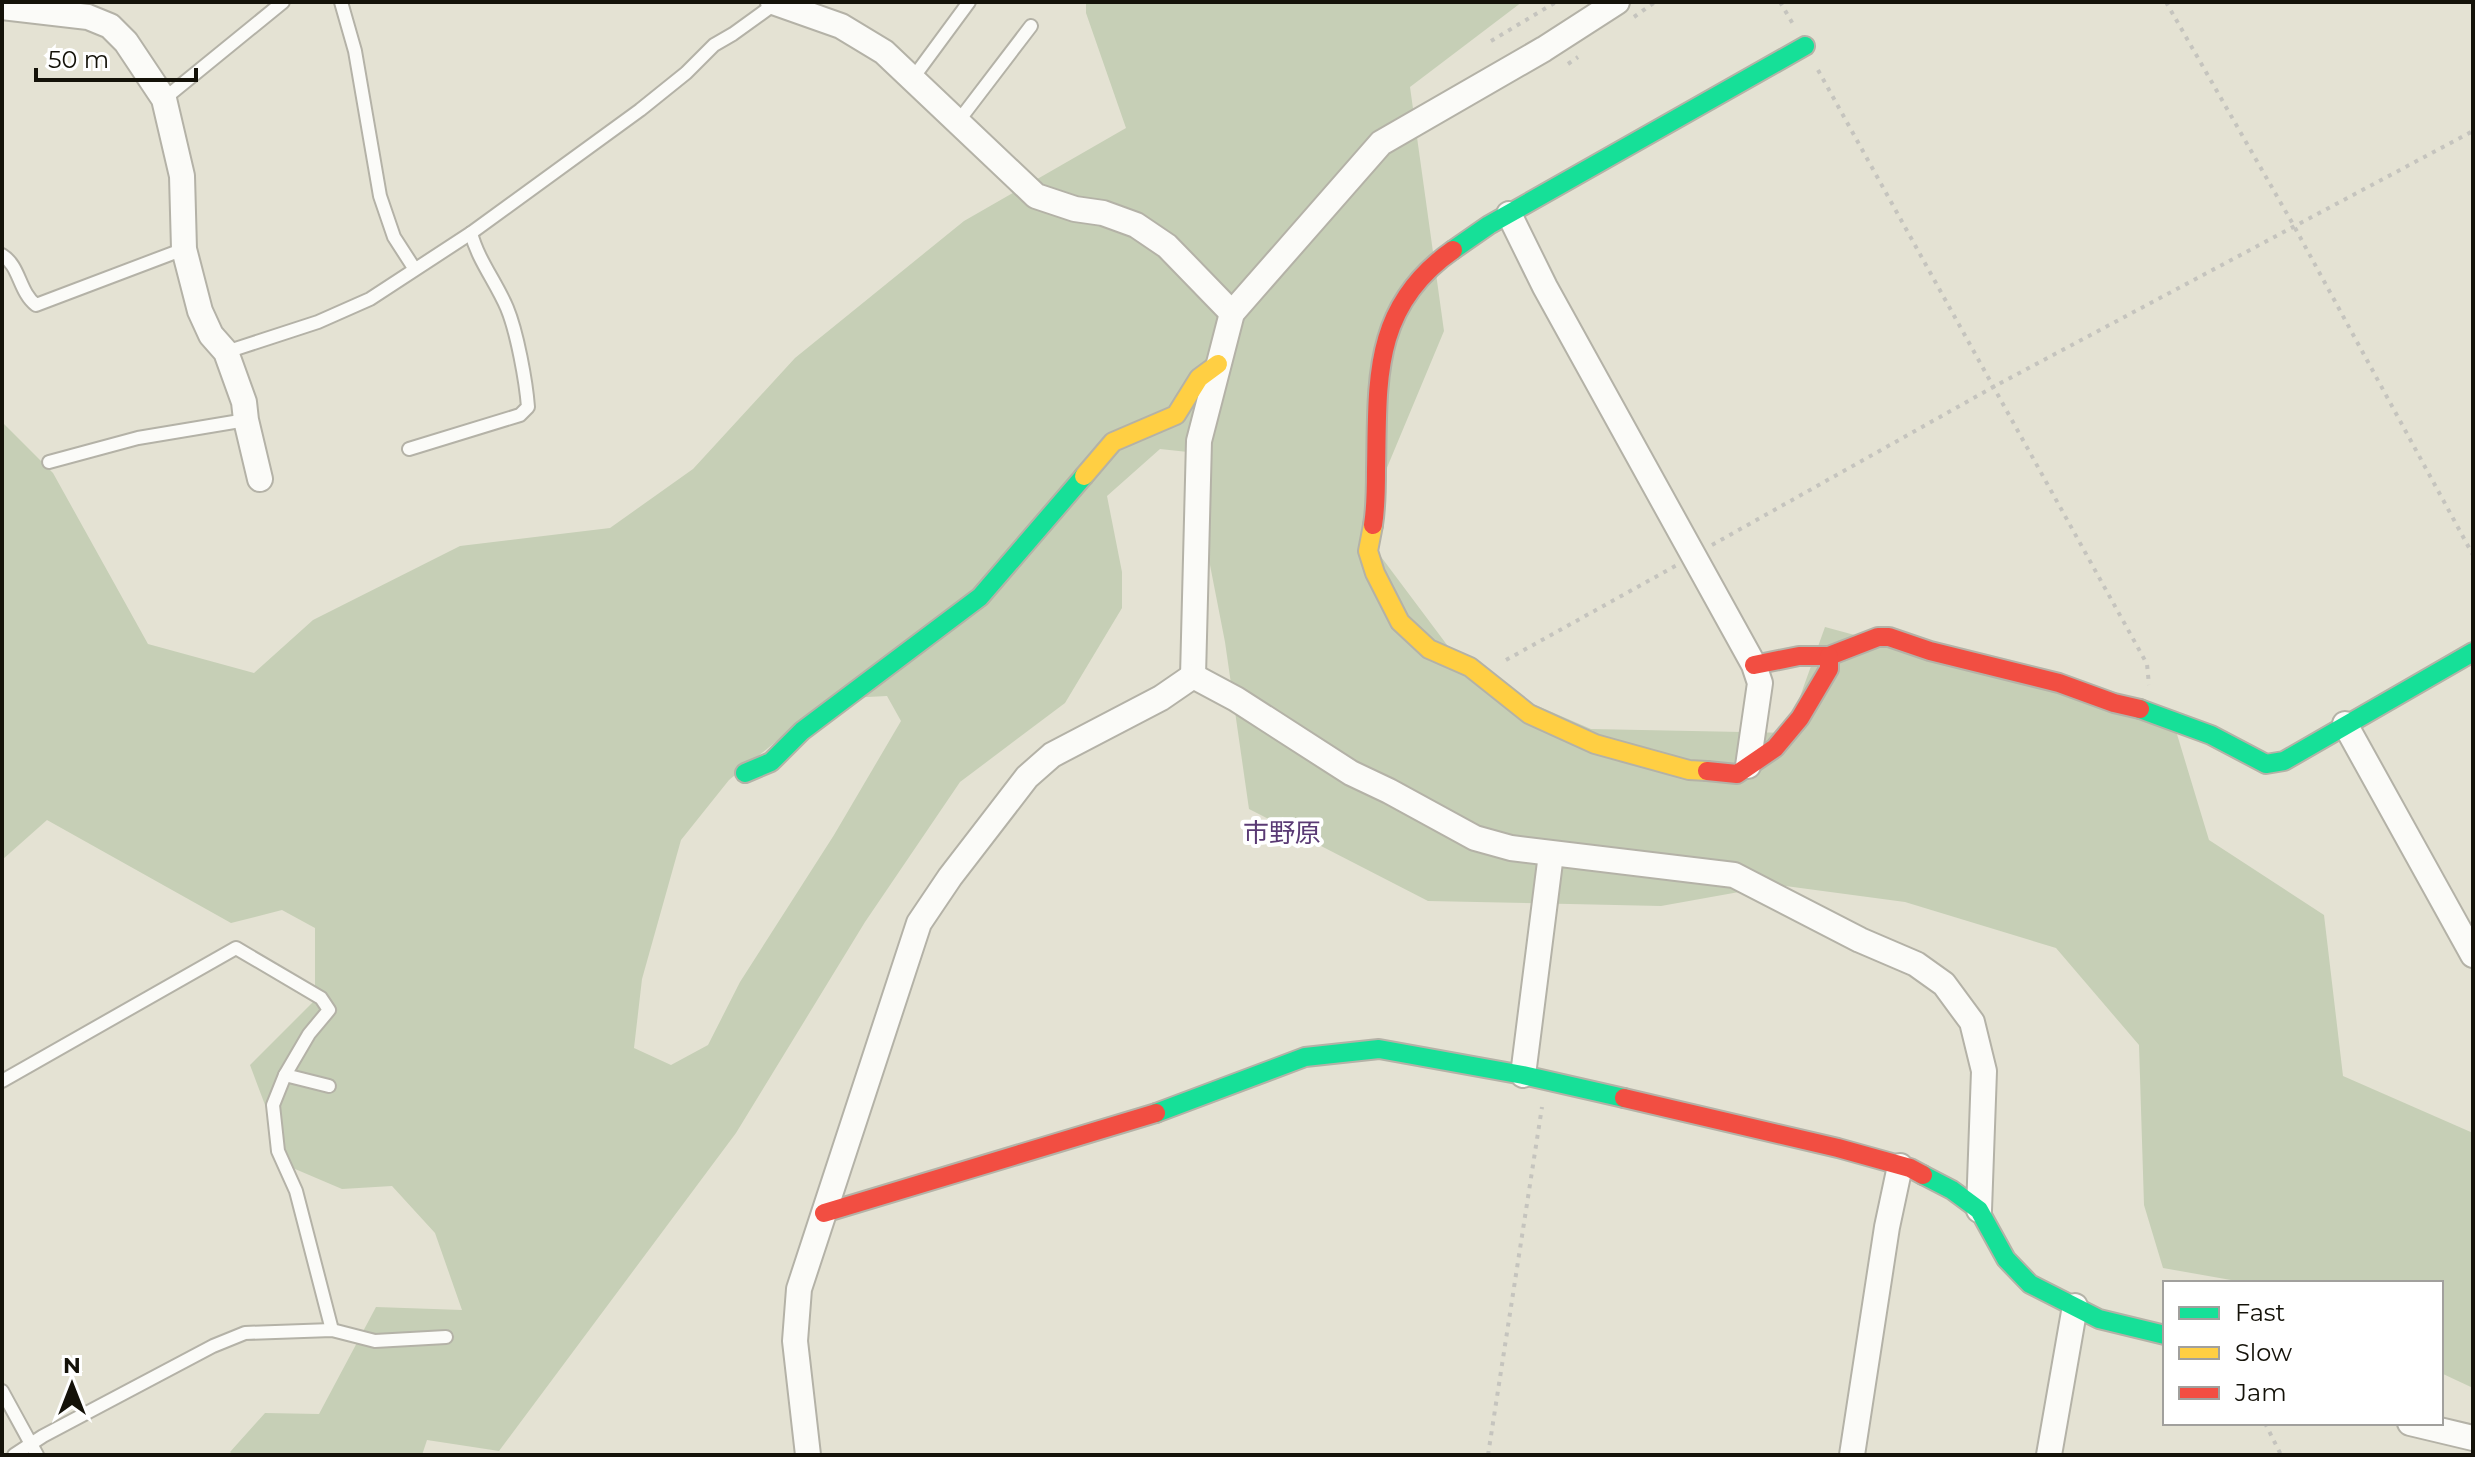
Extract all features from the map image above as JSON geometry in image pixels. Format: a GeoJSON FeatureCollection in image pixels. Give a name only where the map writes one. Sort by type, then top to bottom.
{"type":"FeatureCollection","features":[{"type":"Feature","properties":{"kind":"street"},"geometry":{"type":"LineString","coordinates":[[1193,676],[1199,441],[1232,313],[1381,143],[1544,49],[1617,2]]}},
{"type":"Feature","properties":{"kind":"street"},"geometry":{"type":"LineString","coordinates":[[782,3],[841,26],[884,52],[1036,196],[1136,225],[1167,246],[1232,313]]}},
{"type":"Feature","properties":{"kind":"street"},"geometry":{"type":"LineString","coordinates":[[2,7],[88,17],[110,26],[126,42],[164,99],[182,176],[184,249],[200,311],[211,335],[226,352],[244,402],[260,479]]}},
{"type":"Feature","properties":{"kind":"street"},"geometry":{"type":"LineString","coordinates":[[1805,46],[1489,225],[1446,255],[1405,295],[1387,336],[1378,375],[1375,514],[1368,551],[1375,573],[1400,622],[1429,649],[1470,667],[1529,714],[1595,744],[1689,770],[1737,774],[1775,748],[1800,718],[1829,669],[1829,656]]}},
{"type":"Feature","properties":{"kind":"street"},"geometry":{"type":"LineString","coordinates":[[1509,214],[1545,287],[1754,665],[1760,683],[1748,766]]}},
{"type":"Feature","properties":{"kind":"street"},"geometry":{"type":"LineString","coordinates":[[745,773],[771,762],[802,731],[980,597],[1113,442],[1176,415],[1199,378],[1218,364]]}},
{"type":"Feature","properties":{"kind":"street"},"geometry":{"type":"LineString","coordinates":[[1754,665],[1799,656],[1829,656],[1878,637],[1889,637],[2151,711],[2211,735],[2266,764],[2284,761],[2473,652]]}},
{"type":"Feature","properties":{"kind":"street"},"geometry":{"type":"LineString","coordinates":[[1193,676],[1236,699],[1351,773],[1475,838],[1551,854],[1734,875],[1860,940],[1916,964],[1944,984],[1972,1022],[1984,1071],[1979,1210]]}},
{"type":"Feature","properties":{"kind":"street"},"geometry":{"type":"LineString","coordinates":[[808,1455],[795,1341],[799,1289],[919,923],[950,877],[1027,777],[1052,755],[1161,698],[1193,676]]}},
{"type":"Feature","properties":{"kind":"street"},"geometry":{"type":"LineString","coordinates":[[2345,724],[2473,955]]}},
{"type":"Feature","properties":{"kind":"street"},"geometry":{"type":"LineString","coordinates":[[1535,1078],[1551,854]]}},
{"type":"Feature","properties":{"kind":"street"},"geometry":{"type":"LineString","coordinates":[[824,1213],[1168,1109],[1305,1057],[1379,1049],[1535,1078],[1838,1148],[1900,1166],[1952,1190],[1979,1210],[2006,1259],[2030,1284],[2099,1319],[2163,1335]]}},
{"type":"Feature","properties":{"kind":"street"},"geometry":{"type":"LineString","coordinates":[[1852,1455],[1887,1227],[1900,1166]]}},
{"type":"Feature","properties":{"kind":"street"},"geometry":{"type":"LineString","coordinates":[[2049,1455],[2075,1306]]}},
{"type":"Feature","properties":{"kind":"street"},"geometry":{"type":"LineString","coordinates":[[2418,1425],[2473,1438]]}},
{"type":"Feature","properties":{"kind":"lane"},"geometry":{"type":"LineString","coordinates":[[164,99],[283,2]]}},
{"type":"Feature","properties":{"kind":"lane"},"geometry":{"type":"LineString","coordinates":[[341,2],[355,51],[380,196],[394,237],[414,268]]}},
{"type":"Feature","properties":{"kind":"lane"},"geometry":{"type":"LineString","coordinates":[[913,78],[969,2]]}},
{"type":"Feature","properties":{"kind":"lane"},"geometry":{"type":"LineString","coordinates":[[226,352],[318,322],[370,299],[471,233],[640,110],[686,73],[714,45],[782,3]]}},
{"type":"Feature","properties":{"kind":"lane"},"geometry":{"type":"LineString","coordinates":[[957,123],[1031,26]]}},
{"type":"Feature","properties":{"kind":"lane"},"geometry":{"type":"LineString","coordinates":[[409,449],[520,415],[528,407],[527,390],[508,310],[475,248],[471,233]]}},
{"type":"Feature","properties":{"kind":"lane"},"geometry":{"type":"LineString","coordinates":[[2,255],[12,263],[29,300],[36,305],[184,249]]}},
{"type":"Feature","properties":{"kind":"lane"},"geometry":{"type":"LineString","coordinates":[[49,462],[138,438],[246,420]]}},
{"type":"Feature","properties":{"kind":"lane"},"geometry":{"type":"LineString","coordinates":[[2,1081],[236,948],[321,998],[329,1010],[309,1034],[285,1075],[273,1105],[278,1151],[296,1191],[332,1330]]}},
{"type":"Feature","properties":{"kind":"lane"},"geometry":{"type":"LineString","coordinates":[[285,1075],[329,1086]]}},
{"type":"Feature","properties":{"kind":"lane"},"geometry":{"type":"LineString","coordinates":[[14,1455],[34,1450],[43,1436],[184,1361],[245,1333],[332,1330],[375,1341],[446,1337]]}},
{"type":"Feature","properties":{"kind":"lane"},"geometry":{"type":"LineString","coordinates":[[2,1391],[34,1450]]}},
{"type":"Feature","properties":{"kind":"path"},"geometry":{"type":"LineString","coordinates":[[1491,41],[1556,2]]}},
{"type":"Feature","properties":{"kind":"path"},"geometry":{"type":"LineString","coordinates":[[1780,2],[2147,664],[2151,711]]}},
{"type":"Feature","properties":{"kind":"path"},"geometry":{"type":"LineString","coordinates":[[2166,2],[2294,226],[2473,555]]}},
{"type":"Feature","properties":{"kind":"path"},"geometry":{"type":"LineString","coordinates":[[1497,665],[1995,386],[2473,131]]}},
{"type":"Feature","properties":{"kind":"path"},"geometry":{"type":"LineString","coordinates":[[1488,1455],[1535,1078]]}},
{"type":"Feature","properties":{"kind":"path"},"geometry":{"type":"LineString","coordinates":[[2266,1425],[2281,1455]]}},
{"type":"Feature","properties":{"kind":"green space"},"geometry":{"type":"Polygon","coordinates":[[[1086,2],[1522,2],[1410,87],[1444,331],[1361,530],[1471,677],[1591,729],[1787,733],[1825,627],[2173,721],[2209,840],[2324,915],[2343,1076],[2473,1133],[2473,1388],[2443,1374],[2443,1281],[2237,1281],[2163,1268],[2144,1205],[2139,1045],[2056,948],[1905,902],[1778,885],[1661,906],[1428,901],[1249,809],[1225,642],[1188,452],[1160,449],[1107,496],[1122,572],[1122,608],[1065,703],[960,782],[865,922],[736,1133],[499,1451],[427,1440],[422,1455],[233,1455],[230,1452],[265,1413],[319,1414],[376,1307],[462,1310],[435,1233],[392,1186],[342,1189],[288,1166],[250,1065],[315,1000],[315,928],[282,910],[231,923],[47,820],[2,860],[2,422],[53,473],[148,644],[254,673],[313,620],[460,546],[610,528],[693,469],[795,358],[964,221],[1126,128],[1086,13],[1086,2]],[[887,696],[828,699],[729,780],[681,840],[642,979],[634,1048],[671,1065],[708,1045],[740,982],[834,835],[901,721],[887,696]]]}},
{"type":"Feature","properties":{"kind":"traffic: fast"},"geometry":{"type":"LineString","coordinates":[[1453,250],[1489,225],[1805,46]]}},
{"type":"Feature","properties":{"kind":"traffic: fast"},"geometry":{"type":"LineString","coordinates":[[745,773],[771,762],[802,731],[980,597],[1084,476]]}},
{"type":"Feature","properties":{"kind":"traffic: fast"},"geometry":{"type":"LineString","coordinates":[[2140,709],[2211,735],[2266,764],[2284,761],[2473,652]]}},
{"type":"Feature","properties":{"kind":"traffic: fast"},"geometry":{"type":"LineString","coordinates":[[1156,1113],[1305,1057],[1379,1049],[1523,1075],[1624,1098]]}},
{"type":"Feature","properties":{"kind":"traffic: fast"},"geometry":{"type":"LineString","coordinates":[[1923,1175],[1952,1190],[1979,1210],[2006,1259],[2030,1284],[2099,1319],[2163,1335]]}},
{"type":"Feature","properties":{"kind":"traffic: slow"},"geometry":{"type":"LineString","coordinates":[[1084,476],[1113,442],[1176,415],[1199,378],[1218,364]]}},
{"type":"Feature","properties":{"kind":"traffic: slow"},"geometry":{"type":"LineString","coordinates":[[1373,525],[1368,551],[1375,573],[1400,622],[1429,649],[1470,667],[1529,714],[1595,744],[1689,770],[1707,771]]}},
{"type":"Feature","properties":{"kind":"traffic: jam"},"geometry":{"type":"LineString","coordinates":[[1373,525],[1377,407],[1384,348],[1393,321],[1407,296],[1426,272],[1453,250]]}},
{"type":"Feature","properties":{"kind":"traffic: jam"},"geometry":{"type":"LineString","coordinates":[[1754,665],[1799,656],[1829,656],[1878,637],[1889,637],[1930,651],[2059,683],[2140,709]]}},
{"type":"Feature","properties":{"kind":"traffic: jam"},"geometry":{"type":"LineString","coordinates":[[1707,771],[1737,774],[1775,748],[1800,718],[1829,669],[1829,656]]}},
{"type":"Feature","properties":{"kind":"traffic: jam"},"geometry":{"type":"LineString","coordinates":[[1624,1098],[1838,1148],[1910,1168],[1923,1175]]}},
{"type":"Feature","properties":{"kind":"traffic: jam"},"geometry":{"type":"LineString","coordinates":[[824,1213],[1156,1113]]}},
{"type":"Feature","properties":{"kind":"district","name":"市野原"},"geometry":{"type":"Point","coordinates":[1282,833]}}]}
